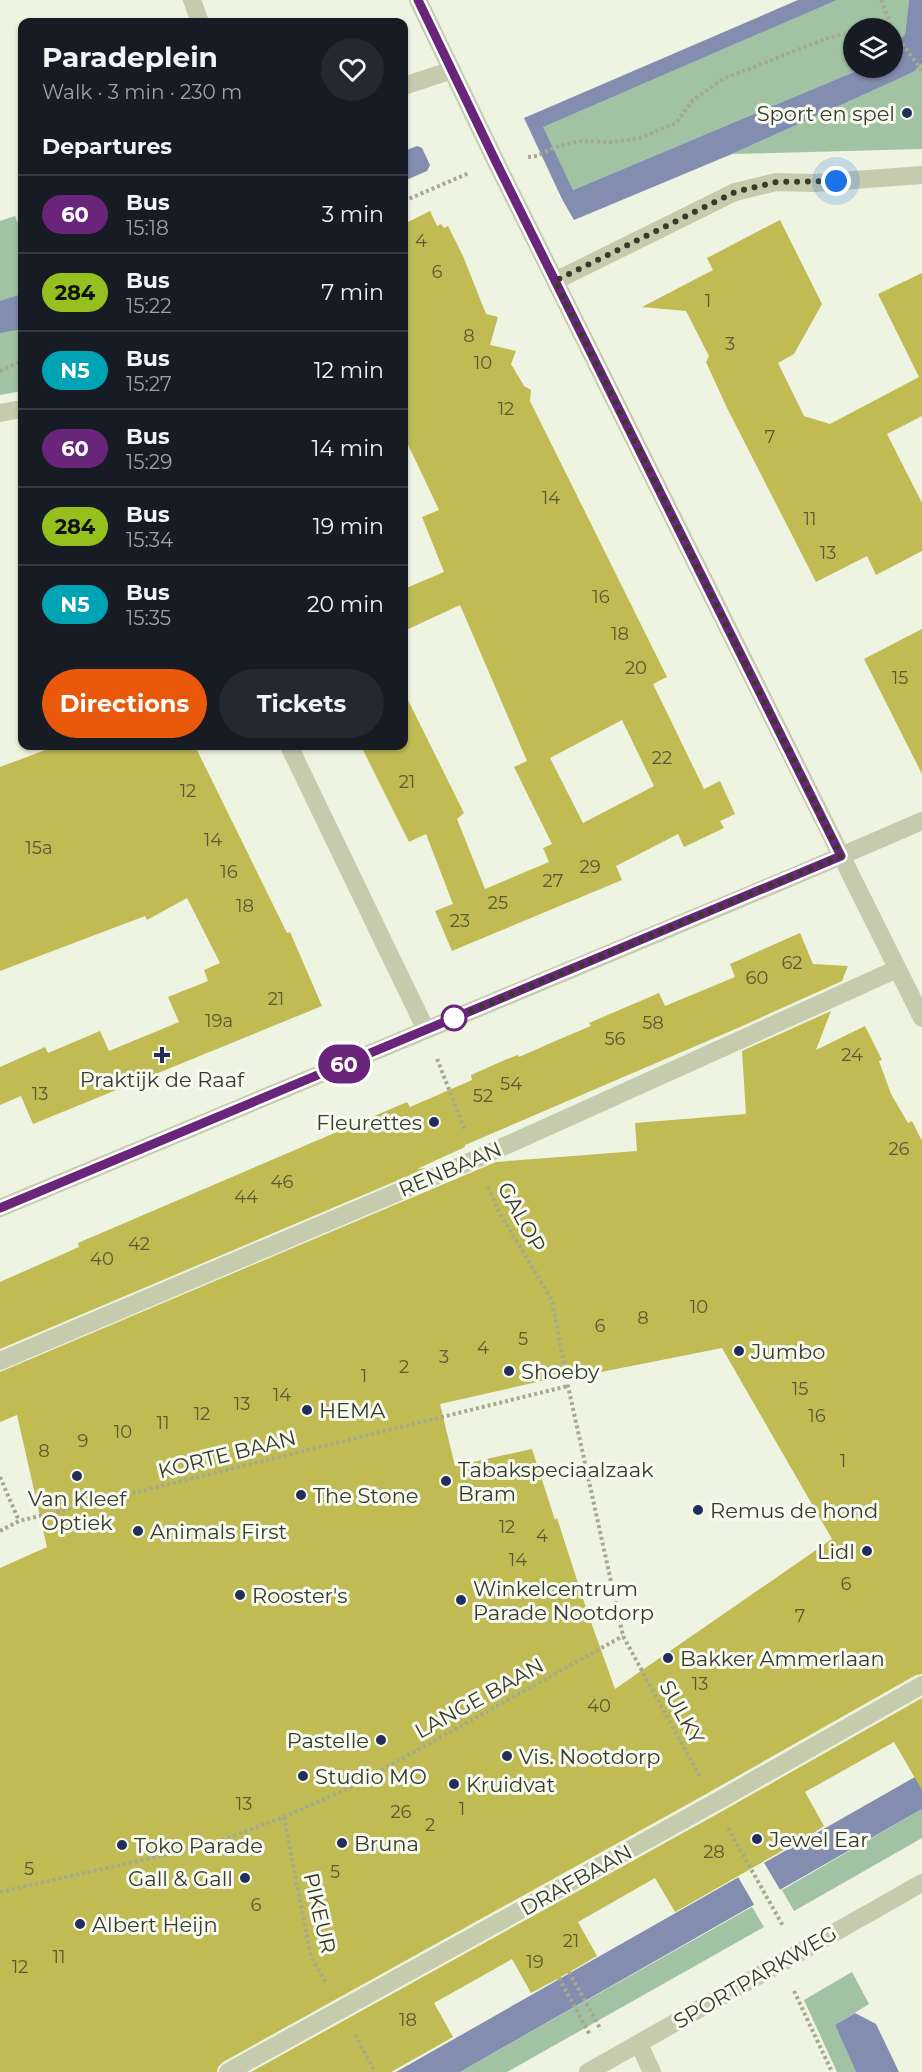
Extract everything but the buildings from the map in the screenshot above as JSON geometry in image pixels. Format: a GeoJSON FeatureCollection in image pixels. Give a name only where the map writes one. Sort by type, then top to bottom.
{"type":"FeatureCollection","features":[{"type":"Feature","properties":{"kind":"street"},"geometry":{"type":"LineString","coordinates":[[192,0],[199,18]]}},
{"type":"Feature","properties":{"kind":"street"},"geometry":{"type":"LineString","coordinates":[[418,0],[496,162],[922,1018]]}},
{"type":"Feature","properties":{"kind":"street"},"geometry":{"type":"LineString","coordinates":[[408,85],[452,70]]}},
{"type":"Feature","properties":{"kind":"street"},"geometry":{"type":"LineString","coordinates":[[555,281],[735,192],[776,182],[815,183],[922,176]]}},
{"type":"Feature","properties":{"kind":"street"},"geometry":{"type":"LineString","coordinates":[[0,413],[18,410]]}},
{"type":"Feature","properties":{"kind":"street"},"geometry":{"type":"LineString","coordinates":[[291,750],[426,1030]]}},
{"type":"Feature","properties":{"kind":"street"},"geometry":{"type":"LineString","coordinates":[[0,1208],[922,820]]}},
{"type":"Feature","properties":{"kind":"street","name":"RENBAAN"},"geometry":{"type":"LineString","coordinates":[[0,1360],[476,1159],[897,969]]}},
{"type":"Feature","properties":{"kind":"street","name":"DRAFBAAN"},"geometry":{"type":"LineString","coordinates":[[228,2072],[922,1685]]}},
{"type":"Feature","properties":{"kind":"street","name":"SPORTPARKWEG"},"geometry":{"type":"LineString","coordinates":[[588,2072],[922,1883]]}},
{"type":"Feature","properties":{"kind":"street"},"geometry":{"type":"LineString","coordinates":[[639,2044],[652,2072]]}},
{"type":"Feature","properties":{"kind":"path"},"geometry":{"type":"LineString","coordinates":[[881,0],[888,18]]}},
{"type":"Feature","properties":{"kind":"path"},"geometry":{"type":"LineString","coordinates":[[537,156],[555,147],[580,141],[612,142],[640,138],[675,123],[693,100],[723,79],[843,34]]}},
{"type":"Feature","properties":{"kind":"path"},"geometry":{"type":"LineString","coordinates":[[903,44],[922,71]]}},
{"type":"Feature","properties":{"kind":"path"},"geometry":{"type":"LineString","coordinates":[[408,199],[496,162]]}},
{"type":"Feature","properties":{"kind":"path"},"geometry":{"type":"LineString","coordinates":[[0,371],[18,363]]}},
{"type":"Feature","properties":{"kind":"path","name":"GALOP"},"geometry":{"type":"LineString","coordinates":[[426,1030],[499,1212],[552,1300],[568,1386],[623,1636]]}},
{"type":"Feature","properties":{"kind":"path","name":"KORTE BAAN"},"geometry":{"type":"LineString","coordinates":[[0,1531],[19,1521],[568,1386]]}},
{"type":"Feature","properties":{"kind":"path"},"geometry":{"type":"LineString","coordinates":[[0,1478],[19,1521]]}},
{"type":"Feature","properties":{"kind":"path","name":"LANGE BAAN"},"geometry":{"type":"LineString","coordinates":[[284,1817],[351,1787],[623,1636]]}},
{"type":"Feature","properties":{"kind":"path","name":"SULKY"},"geometry":{"type":"LineString","coordinates":[[623,1636],[775,1911]]}},
{"type":"Feature","properties":{"kind":"path"},"geometry":{"type":"LineString","coordinates":[[0,1892],[209,1845],[284,1817]]}},
{"type":"Feature","properties":{"kind":"path","name":"PIKEUR"},"geometry":{"type":"LineString","coordinates":[[284,1817],[311,1957],[342,2009],[375,2072]]}},
{"type":"Feature","properties":{"kind":"path"},"geometry":{"type":"LineString","coordinates":[[781,1962],[832,2072]]}},
{"type":"Feature","properties":{"kind":"path"},"geometry":{"type":"LineString","coordinates":[[569,1972],[588,2006]]}},
{"type":"Feature","properties":{"kind":"path"},"geometry":{"type":"LineString","coordinates":[[559,1978],[577,2011]]}},
{"type":"Feature","properties":{"kind":"green space"},"geometry":{"type":"Polygon","coordinates":[[[837,0],[909,0],[903,37],[903,18],[843,18],[843,76],[573,190],[542,127],[837,0]]]}},
{"type":"Feature","properties":{"kind":"green space"},"geometry":{"type":"Polygon","coordinates":[[[922,63],[922,149],[732,154],[903,78],[915,71],[922,63]]]}},
{"type":"Feature","properties":{"kind":"green space"},"geometry":{"type":"Polygon","coordinates":[[[15,216],[18,223],[18,392],[0,395],[0,221],[15,216]]]}},
{"type":"Feature","properties":{"kind":"green space"},"geometry":{"type":"Polygon","coordinates":[[[922,1809],[922,1838],[794,1911],[782,1890],[922,1809]]]}},
{"type":"Feature","properties":{"kind":"green space"},"geometry":{"type":"Polygon","coordinates":[[[752,1907],[764,1927],[507,2072],[460,2072],[752,1907]]]}},
{"type":"Feature","properties":{"kind":"green space"},"geometry":{"type":"Polygon","coordinates":[[[852,1972],[869,2004],[835,2025],[856,2072],[837,2072],[804,2000],[852,1972]]]}},
{"type":"Feature","properties":{"kind":"water"},"geometry":{"type":"Polygon","coordinates":[[[798,0],[837,0],[543,127],[573,190],[843,76],[900,78],[732,154],[574,220],[524,118],[798,0]]]}},
{"type":"Feature","properties":{"kind":"water"},"geometry":{"type":"Polygon","coordinates":[[[909,0],[922,0],[922,63],[915,71],[903,77],[903,37],[909,0]]]}},
{"type":"Feature","properties":{"kind":"water"},"geometry":{"type":"Polygon","coordinates":[[[417,146],[422,148],[430,165],[427,171],[408,179],[408,149],[417,146]]]}},
{"type":"Feature","properties":{"kind":"water"},"geometry":{"type":"Polygon","coordinates":[[[18,295],[18,330],[0,333],[0,301],[18,295]]]}},
{"type":"Feature","properties":{"kind":"water"},"geometry":{"type":"Polygon","coordinates":[[[922,1773],[922,1809],[460,2072],[396,2072],[922,1773]]]}},
{"type":"Feature","properties":{"kind":"water"},"geometry":{"type":"Polygon","coordinates":[[[855,2013],[876,2024],[899,2072],[856,2072],[835,2025],[855,2013]]]}},
{"type":"Feature","properties":{"kind":"pier"},"geometry":{"type":"Polygon","coordinates":[[[763,1861],[782,1893],[756,1908],[737,1875],[763,1861]]]}},
{"type":"Feature","properties":{"kind":"bus line","name":"60"},"geometry":{"type":"LineString","coordinates":[[0,1208],[841,856],[496,162],[418,0]]}},
{"type":"Feature","properties":{"kind":"place","name":"Sport en spel"},"geometry":{"type":"Point","coordinates":[907,113]}},
{"type":"Feature","properties":{"kind":"place","name":"Praktijk de Raaf"},"geometry":{"type":"Point","coordinates":[162,1055]}},
{"type":"Feature","properties":{"kind":"place","name":"Fleurettes"},"geometry":{"type":"Point","coordinates":[434,1122]}},
{"type":"Feature","properties":{"kind":"place","name":"Jumbo"},"geometry":{"type":"Point","coordinates":[739,1351]}},
{"type":"Feature","properties":{"kind":"place","name":"Shoeby"},"geometry":{"type":"Point","coordinates":[509,1371]}},
{"type":"Feature","properties":{"kind":"place","name":"HEMA"},"geometry":{"type":"Point","coordinates":[307,1410]}},
{"type":"Feature","properties":{"kind":"place","name":"Van Kleef Optiek"},"geometry":{"type":"Point","coordinates":[77,1476]}},
{"type":"Feature","properties":{"kind":"place","name":"Tabakspeciaalzaak Bram"},"geometry":{"type":"Point","coordinates":[446,1481]}},
{"type":"Feature","properties":{"kind":"place","name":"The Stone"},"geometry":{"type":"Point","coordinates":[301,1495]}},
{"type":"Feature","properties":{"kind":"place","name":"Remus de hond"},"geometry":{"type":"Point","coordinates":[698,1510]}},
{"type":"Feature","properties":{"kind":"place","name":"Animals First"},"geometry":{"type":"Point","coordinates":[138,1531]}},
{"type":"Feature","properties":{"kind":"place","name":"Lidl"},"geometry":{"type":"Point","coordinates":[867,1551]}},
{"type":"Feature","properties":{"kind":"place","name":"Rooster's"},"geometry":{"type":"Point","coordinates":[240,1595]}},
{"type":"Feature","properties":{"kind":"place","name":"Winkelcentrum Parade Nootdorp"},"geometry":{"type":"Point","coordinates":[461,1600]}},
{"type":"Feature","properties":{"kind":"place","name":"Bakker Ammerlaan"},"geometry":{"type":"Point","coordinates":[668,1658]}},
{"type":"Feature","properties":{"kind":"place","name":"Pastelle"},"geometry":{"type":"Point","coordinates":[381,1740]}},
{"type":"Feature","properties":{"kind":"place","name":"Vis. Nootdorp"},"geometry":{"type":"Point","coordinates":[507,1756]}},
{"type":"Feature","properties":{"kind":"place","name":"Studio MO"},"geometry":{"type":"Point","coordinates":[303,1776]}},
{"type":"Feature","properties":{"kind":"place","name":"Kruidvat"},"geometry":{"type":"Point","coordinates":[454,1784]}},
{"type":"Feature","properties":{"kind":"place","name":"Jewel Ear"},"geometry":{"type":"Point","coordinates":[757,1839]}},
{"type":"Feature","properties":{"kind":"place","name":"Bruna"},"geometry":{"type":"Point","coordinates":[342,1843]}},
{"type":"Feature","properties":{"kind":"place","name":"Toko Parade"},"geometry":{"type":"Point","coordinates":[122,1845]}},
{"type":"Feature","properties":{"kind":"place","name":"Gall & Gall"},"geometry":{"type":"Point","coordinates":[245,1878]}},
{"type":"Feature","properties":{"kind":"place","name":"Albert Heijn"},"geometry":{"type":"Point","coordinates":[80,1924]}},
{"type":"Feature","properties":{"kind":"route"},"geometry":{"type":"LineString","coordinates":[[454,1018],[448,1021],[841,856],[555,281],[735,192],[776,182],[836,181]]}}]}
